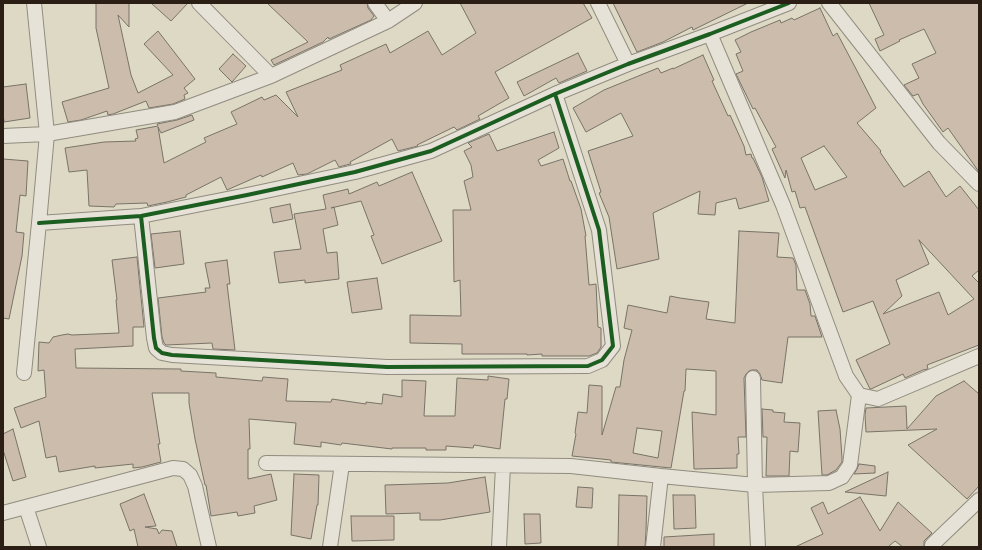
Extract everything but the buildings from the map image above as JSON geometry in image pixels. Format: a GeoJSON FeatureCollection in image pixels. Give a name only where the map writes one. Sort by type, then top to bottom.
{"type":"FeatureCollection","features":[{"type":"Feature","properties":{"kind":"street"},"geometry":{"type":"LineString","coordinates":[[24,373],[47,134],[34,3]]}},
{"type":"Feature","properties":{"kind":"street"},"geometry":{"type":"LineString","coordinates":[[199,3],[271,76]]}},
{"type":"Feature","properties":{"kind":"street"},"geometry":{"type":"LineString","coordinates":[[375,3],[388,21]]}},
{"type":"Feature","properties":{"kind":"street"},"geometry":{"type":"LineString","coordinates":[[3,136],[47,134],[176,112],[271,76],[388,21],[415,3]]}},
{"type":"Feature","properties":{"kind":"street"},"geometry":{"type":"LineString","coordinates":[[598,3],[628,64]]}},
{"type":"Feature","properties":{"kind":"street"},"geometry":{"type":"LineString","coordinates":[[39,223],[141,216],[355,172],[431,152],[555,94],[628,64],[789,3]]}},
{"type":"Feature","properties":{"kind":"street"},"geometry":{"type":"LineString","coordinates":[[829,3],[939,143],[979,184]]}},
{"type":"Feature","properties":{"kind":"street"},"geometry":{"type":"LineString","coordinates":[[710,34],[783,205],[846,376],[859,395],[878,400],[979,356]]}},
{"type":"Feature","properties":{"kind":"street"},"geometry":{"type":"LineString","coordinates":[[141,216],[154,338],[156,348],[162,353],[172,355],[387,367],[588,366],[602,360],[613,346],[599,230],[555,94]]}},
{"type":"Feature","properties":{"kind":"street"},"geometry":{"type":"LineString","coordinates":[[753,378],[758,547]]}},
{"type":"Feature","properties":{"kind":"street"},"geometry":{"type":"LineString","coordinates":[[266,463],[571,466],[755,485],[829,483],[842,477],[850,465],[859,395]]}},
{"type":"Feature","properties":{"kind":"street"},"geometry":{"type":"LineString","coordinates":[[330,547],[342,464]]}},
{"type":"Feature","properties":{"kind":"street"},"geometry":{"type":"LineString","coordinates":[[499,547],[503,466]]}},
{"type":"Feature","properties":{"kind":"street"},"geometry":{"type":"LineString","coordinates":[[3,513],[173,468],[183,469],[190,475],[195,486],[209,547]]}},
{"type":"Feature","properties":{"kind":"street"},"geometry":{"type":"LineString","coordinates":[[653,547],[661,476]]}},
{"type":"Feature","properties":{"kind":"street"},"geometry":{"type":"LineString","coordinates":[[932,547],[932,545],[979,500]]}},
{"type":"Feature","properties":{"kind":"street"},"geometry":{"type":"LineString","coordinates":[[26,507],[38,547]]}},
{"type":"Feature","properties":{"kind":"cycle path"},"geometry":{"type":"LineString","coordinates":[[39,223],[141,216],[355,172],[431,151],[555,94],[628,64],[789,3]]}},
{"type":"Feature","properties":{"kind":"cycle path"},"geometry":{"type":"LineString","coordinates":[[141,216],[154,338],[156,348],[162,353],[172,355],[387,367],[588,366],[602,360],[613,346],[599,230],[555,94]]}}]}
